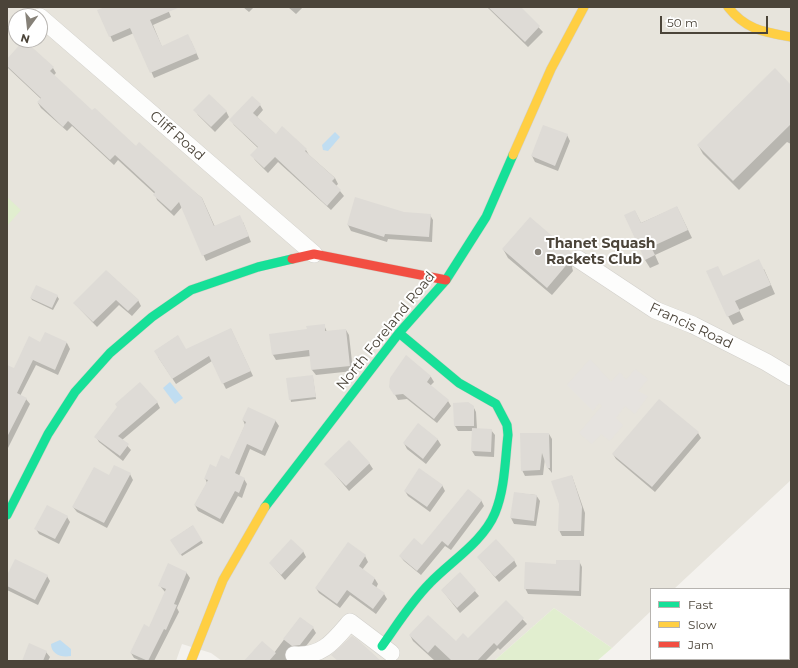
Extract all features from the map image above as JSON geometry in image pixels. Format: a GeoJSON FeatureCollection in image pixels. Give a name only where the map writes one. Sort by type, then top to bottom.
{"type":"FeatureCollection","features":[{"type":"Feature","properties":{"kind":"street","name":"North Foreland Road"},"geometry":{"type":"LineString","coordinates":[[191,661],[223,580],[267,503],[399,333],[446,280],[486,217],[551,69],[584,7]]}},
{"type":"Feature","properties":{"kind":"street"},"geometry":{"type":"LineString","coordinates":[[728,7],[736,19],[749,28],[791,37]]}},
{"type":"Feature","properties":{"kind":"street","name":"Cliff Road"},"geometry":{"type":"LineString","coordinates":[[48,23],[314,254]]}},
{"type":"Feature","properties":{"kind":"street"},"geometry":{"type":"LineString","coordinates":[[7,515],[48,434],[75,392],[110,353],[146,322],[191,290],[258,267],[314,254],[446,280]]}},
{"type":"Feature","properties":{"kind":"street","name":"Francis Road"},"geometry":{"type":"LineString","coordinates":[[578,259],[597,262],[625,292],[655,310],[693,325],[766,362],[791,377]]}},
{"type":"Feature","properties":{"kind":"street"},"geometry":{"type":"LineString","coordinates":[[294,655],[306,656],[318,653],[332,643],[350,622],[386,649],[420,594],[437,575],[468,549],[489,524],[499,502],[508,435],[503,415],[496,404],[459,383],[399,333]]}},
{"type":"Feature","properties":{"kind":"shaded area"},"geometry":{"type":"Polygon","coordinates":[[[7,7],[791,7],[791,480],[675,588],[650,588],[650,612],[612,648],[554,608],[494,661],[222,661],[211,653],[182,644],[176,661],[7,661],[7,7]]]}},
{"type":"Feature","properties":{"kind":"shaded area"},"geometry":{"type":"Polygon","coordinates":[[[590,359],[611,382],[620,372],[626,380],[635,369],[648,379],[638,391],[648,396],[635,414],[625,406],[616,418],[623,425],[610,441],[601,434],[592,444],[579,433],[602,406],[599,403],[593,411],[567,385],[590,359]]]}},
{"type":"Feature","properties":{"kind":"green space"},"geometry":{"type":"Polygon","coordinates":[[[7,197],[21,210],[7,226],[7,197]]]}},
{"type":"Feature","properties":{"kind":"green space"},"geometry":{"type":"Polygon","coordinates":[[[554,608],[612,648],[597,661],[494,661],[554,608]]]}},
{"type":"Feature","properties":{"kind":"water"},"geometry":{"type":"Polygon","coordinates":[[[335,132],[340,137],[328,151],[323,150],[322,145],[335,132]]]}},
{"type":"Feature","properties":{"kind":"water"},"geometry":{"type":"Polygon","coordinates":[[[170,382],[183,398],[175,404],[163,388],[170,382]]]}},
{"type":"Feature","properties":{"kind":"water"},"geometry":{"type":"Polygon","coordinates":[[[60,640],[71,649],[71,656],[60,656],[55,653],[51,647],[51,644],[60,640]]]}},
{"type":"Feature","properties":{"kind":"building"},"geometry":{"type":"Polygon","coordinates":[[[105,7],[180,7],[150,20],[162,46],[188,34],[197,53],[150,73],[130,28],[109,37],[97,10],[105,7]]]}},
{"type":"Feature","properties":{"kind":"building"},"geometry":{"type":"Polygon","coordinates":[[[488,7],[521,7],[540,26],[525,42],[488,7]]]}},
{"type":"Feature","properties":{"kind":"building"},"geometry":{"type":"Polygon","coordinates":[[[17,48],[33,48],[54,67],[50,71],[92,110],[95,108],[136,146],[139,142],[202,198],[214,226],[240,215],[249,236],[202,256],[179,202],[171,211],[153,195],[155,192],[115,155],[110,160],[68,121],[63,127],[37,102],[41,98],[7,66],[7,59],[17,48]]]}},
{"type":"Feature","properties":{"kind":"building"},"geometry":{"type":"Polygon","coordinates":[[[775,68],[791,85],[791,124],[733,181],[697,145],[775,68]]]}},
{"type":"Feature","properties":{"kind":"building"},"geometry":{"type":"Polygon","coordinates":[[[209,94],[227,111],[211,127],[193,110],[209,94]]]}},
{"type":"Feature","properties":{"kind":"building"},"geometry":{"type":"Polygon","coordinates":[[[252,96],[261,104],[253,113],[276,134],[282,126],[307,149],[305,151],[335,178],[332,181],[341,190],[327,206],[275,157],[264,168],[250,155],[258,147],[229,120],[252,96]]]}},
{"type":"Feature","properties":{"kind":"building"},"geometry":{"type":"Polygon","coordinates":[[[543,125],[568,134],[555,166],[531,156],[543,125]]]}},
{"type":"Feature","properties":{"kind":"building"},"geometry":{"type":"Polygon","coordinates":[[[355,197],[404,212],[431,214],[429,237],[385,234],[384,237],[347,225],[355,197]]]}},
{"type":"Feature","properties":{"kind":"building"},"geometry":{"type":"Polygon","coordinates":[[[677,206],[688,230],[651,247],[655,255],[645,260],[624,215],[635,210],[641,223],[677,206]]]}},
{"type":"Feature","properties":{"kind":"building","name":"Thanet Squash Rackets Club"},"geometry":{"type":"Polygon","coordinates":[[[530,217],[571,252],[568,258],[569,262],[547,288],[502,249],[530,217]]]}},
{"type":"Feature","properties":{"kind":"building"},"geometry":{"type":"Polygon","coordinates":[[[759,259],[771,285],[735,301],[740,311],[727,317],[706,271],[718,266],[723,276],[759,259]]]}},
{"type":"Feature","properties":{"kind":"building"},"geometry":{"type":"Polygon","coordinates":[[[106,270],[139,300],[128,311],[116,300],[93,322],[73,303],[106,270]]]}},
{"type":"Feature","properties":{"kind":"building"},"geometry":{"type":"Polygon","coordinates":[[[36,285],[58,295],[52,308],[30,298],[36,285]]]}},
{"type":"Feature","properties":{"kind":"building"},"geometry":{"type":"Polygon","coordinates":[[[325,324],[325,331],[346,329],[350,366],[311,370],[309,350],[272,355],[269,334],[307,329],[306,326],[325,324]]]}},
{"type":"Feature","properties":{"kind":"building"},"geometry":{"type":"Polygon","coordinates":[[[231,328],[251,371],[222,384],[209,356],[172,379],[154,351],[178,335],[186,349],[231,328]]]}},
{"type":"Feature","properties":{"kind":"building"},"geometry":{"type":"Polygon","coordinates":[[[45,332],[67,342],[55,370],[33,360],[17,393],[27,398],[7,437],[7,365],[14,368],[29,336],[40,342],[45,332]]]}},
{"type":"Feature","properties":{"kind":"building"},"geometry":{"type":"Polygon","coordinates":[[[406,355],[431,376],[427,382],[449,400],[434,419],[403,394],[394,395],[389,387],[390,378],[406,355]]]}},
{"type":"Feature","properties":{"kind":"building"},"geometry":{"type":"Polygon","coordinates":[[[313,375],[316,397],[289,400],[286,378],[313,375]]]}},
{"type":"Feature","properties":{"kind":"building"},"geometry":{"type":"Polygon","coordinates":[[[140,382],[158,402],[118,436],[129,444],[120,456],[94,437],[117,407],[115,404],[140,382]]]}},
{"type":"Feature","properties":{"kind":"building"},"geometry":{"type":"Polygon","coordinates":[[[659,399],[699,432],[652,487],[612,454],[659,399]]]}},
{"type":"Feature","properties":{"kind":"building"},"geometry":{"type":"Polygon","coordinates":[[[468,402],[474,406],[474,426],[454,426],[453,403],[468,402]]]}},
{"type":"Feature","properties":{"kind":"building"},"geometry":{"type":"Polygon","coordinates":[[[248,407],[276,420],[262,451],[247,444],[235,473],[245,478],[239,493],[235,491],[220,519],[194,505],[208,480],[204,479],[210,464],[216,467],[221,455],[229,459],[246,422],[242,420],[248,407]]]}},
{"type":"Feature","properties":{"kind":"building"},"geometry":{"type":"Polygon","coordinates":[[[418,423],[438,439],[423,459],[403,443],[418,423]]]}},
{"type":"Feature","properties":{"kind":"building"},"geometry":{"type":"Polygon","coordinates":[[[472,428],[492,429],[491,452],[471,451],[472,428]]]}},
{"type":"Feature","properties":{"kind":"building"},"geometry":{"type":"Polygon","coordinates":[[[520,433],[549,433],[550,468],[547,468],[542,453],[540,470],[521,471],[520,433]]]}},
{"type":"Feature","properties":{"kind":"building"},"geometry":{"type":"Polygon","coordinates":[[[349,440],[370,463],[346,486],[324,464],[349,440]]]}},
{"type":"Feature","properties":{"kind":"building"},"geometry":{"type":"Polygon","coordinates":[[[114,465],[131,473],[104,523],[72,507],[94,467],[109,475],[114,465]]]}},
{"type":"Feature","properties":{"kind":"building"},"geometry":{"type":"Polygon","coordinates":[[[419,468],[443,485],[427,507],[404,491],[419,468]]]}},
{"type":"Feature","properties":{"kind":"building"},"geometry":{"type":"Polygon","coordinates":[[[572,475],[582,507],[581,531],[558,531],[559,504],[551,481],[572,475]]]}},
{"type":"Feature","properties":{"kind":"building"},"geometry":{"type":"Polygon","coordinates":[[[468,489],[482,500],[448,546],[442,541],[417,571],[399,556],[414,538],[422,545],[468,489]]]}},
{"type":"Feature","properties":{"kind":"building"},"geometry":{"type":"Polygon","coordinates":[[[514,492],[537,495],[534,521],[510,518],[514,492]]]}},
{"type":"Feature","properties":{"kind":"building"},"geometry":{"type":"Polygon","coordinates":[[[47,505],[68,516],[55,539],[34,529],[47,505]]]}},
{"type":"Feature","properties":{"kind":"building"},"geometry":{"type":"Polygon","coordinates":[[[193,525],[202,540],[180,555],[170,540],[193,525]]]}},
{"type":"Feature","properties":{"kind":"building"},"geometry":{"type":"Polygon","coordinates":[[[291,539],[304,551],[281,575],[269,563],[291,539]]]}},
{"type":"Feature","properties":{"kind":"building"},"geometry":{"type":"Polygon","coordinates":[[[496,539],[515,560],[495,577],[477,557],[496,539]]]}},
{"type":"Feature","properties":{"kind":"building"},"geometry":{"type":"Polygon","coordinates":[[[348,542],[366,555],[359,566],[375,578],[372,584],[385,593],[373,609],[347,590],[337,604],[315,588],[348,542]]]}},
{"type":"Feature","properties":{"kind":"building"},"geometry":{"type":"Polygon","coordinates":[[[15,559],[48,575],[35,600],[7,586],[7,575],[15,559]]]}},
{"type":"Feature","properties":{"kind":"building"},"geometry":{"type":"Polygon","coordinates":[[[556,560],[580,560],[579,591],[524,589],[525,562],[556,564],[556,560]]]}},
{"type":"Feature","properties":{"kind":"building"},"geometry":{"type":"Polygon","coordinates":[[[168,563],[187,572],[174,604],[177,605],[166,630],[164,629],[148,661],[130,653],[144,624],[149,627],[166,589],[158,586],[168,563]]]}},
{"type":"Feature","properties":{"kind":"building"},"geometry":{"type":"Polygon","coordinates":[[[460,572],[476,590],[457,608],[441,590],[460,572]]]}},
{"type":"Feature","properties":{"kind":"building"},"geometry":{"type":"Polygon","coordinates":[[[506,600],[524,618],[497,646],[494,643],[477,661],[452,661],[435,645],[428,653],[409,635],[428,615],[456,641],[463,633],[468,638],[506,600]]]}},
{"type":"Feature","properties":{"kind":"building"},"geometry":{"type":"Polygon","coordinates":[[[300,617],[314,627],[300,645],[292,646],[283,639],[300,617]]]}},
{"type":"Feature","properties":{"kind":"building"},"geometry":{"type":"Polygon","coordinates":[[[352,636],[381,661],[338,661],[331,655],[352,636]]]}},
{"type":"Feature","properties":{"kind":"building"},"geometry":{"type":"Polygon","coordinates":[[[262,641],[276,653],[269,661],[244,661],[262,641]]]}},
{"type":"Feature","properties":{"kind":"building"},"geometry":{"type":"Polygon","coordinates":[[[29,643],[47,651],[43,661],[22,661],[29,643]]]}},
{"type":"Feature","properties":{"kind":"traffic: fast"},"geometry":{"type":"LineString","coordinates":[[265,507],[399,333],[446,280],[486,217],[513,155]]}},
{"type":"Feature","properties":{"kind":"traffic: fast"},"geometry":{"type":"LineString","coordinates":[[7,515],[48,434],[75,392],[110,353],[152,317],[191,290],[258,267],[292,259]]}},
{"type":"Feature","properties":{"kind":"traffic: fast"},"geometry":{"type":"LineString","coordinates":[[382,646],[423,590],[466,551],[490,523],[501,494],[508,435],[507,425],[496,404],[459,383],[399,333]]}},
{"type":"Feature","properties":{"kind":"traffic: slow"},"geometry":{"type":"LineString","coordinates":[[513,155],[551,69],[584,7]]}},
{"type":"Feature","properties":{"kind":"traffic: slow"},"geometry":{"type":"LineString","coordinates":[[728,7],[742,21],[756,29],[791,37]]}},
{"type":"Feature","properties":{"kind":"traffic: slow"},"geometry":{"type":"LineString","coordinates":[[191,661],[223,580],[265,507]]}},
{"type":"Feature","properties":{"kind":"traffic: jam"},"geometry":{"type":"LineString","coordinates":[[292,259],[314,254],[446,280]]}},
{"type":"Feature","properties":{"kind":"place","name":"Thanet Squash Rackets Club"},"geometry":{"type":"Point","coordinates":[538,252]}}]}
